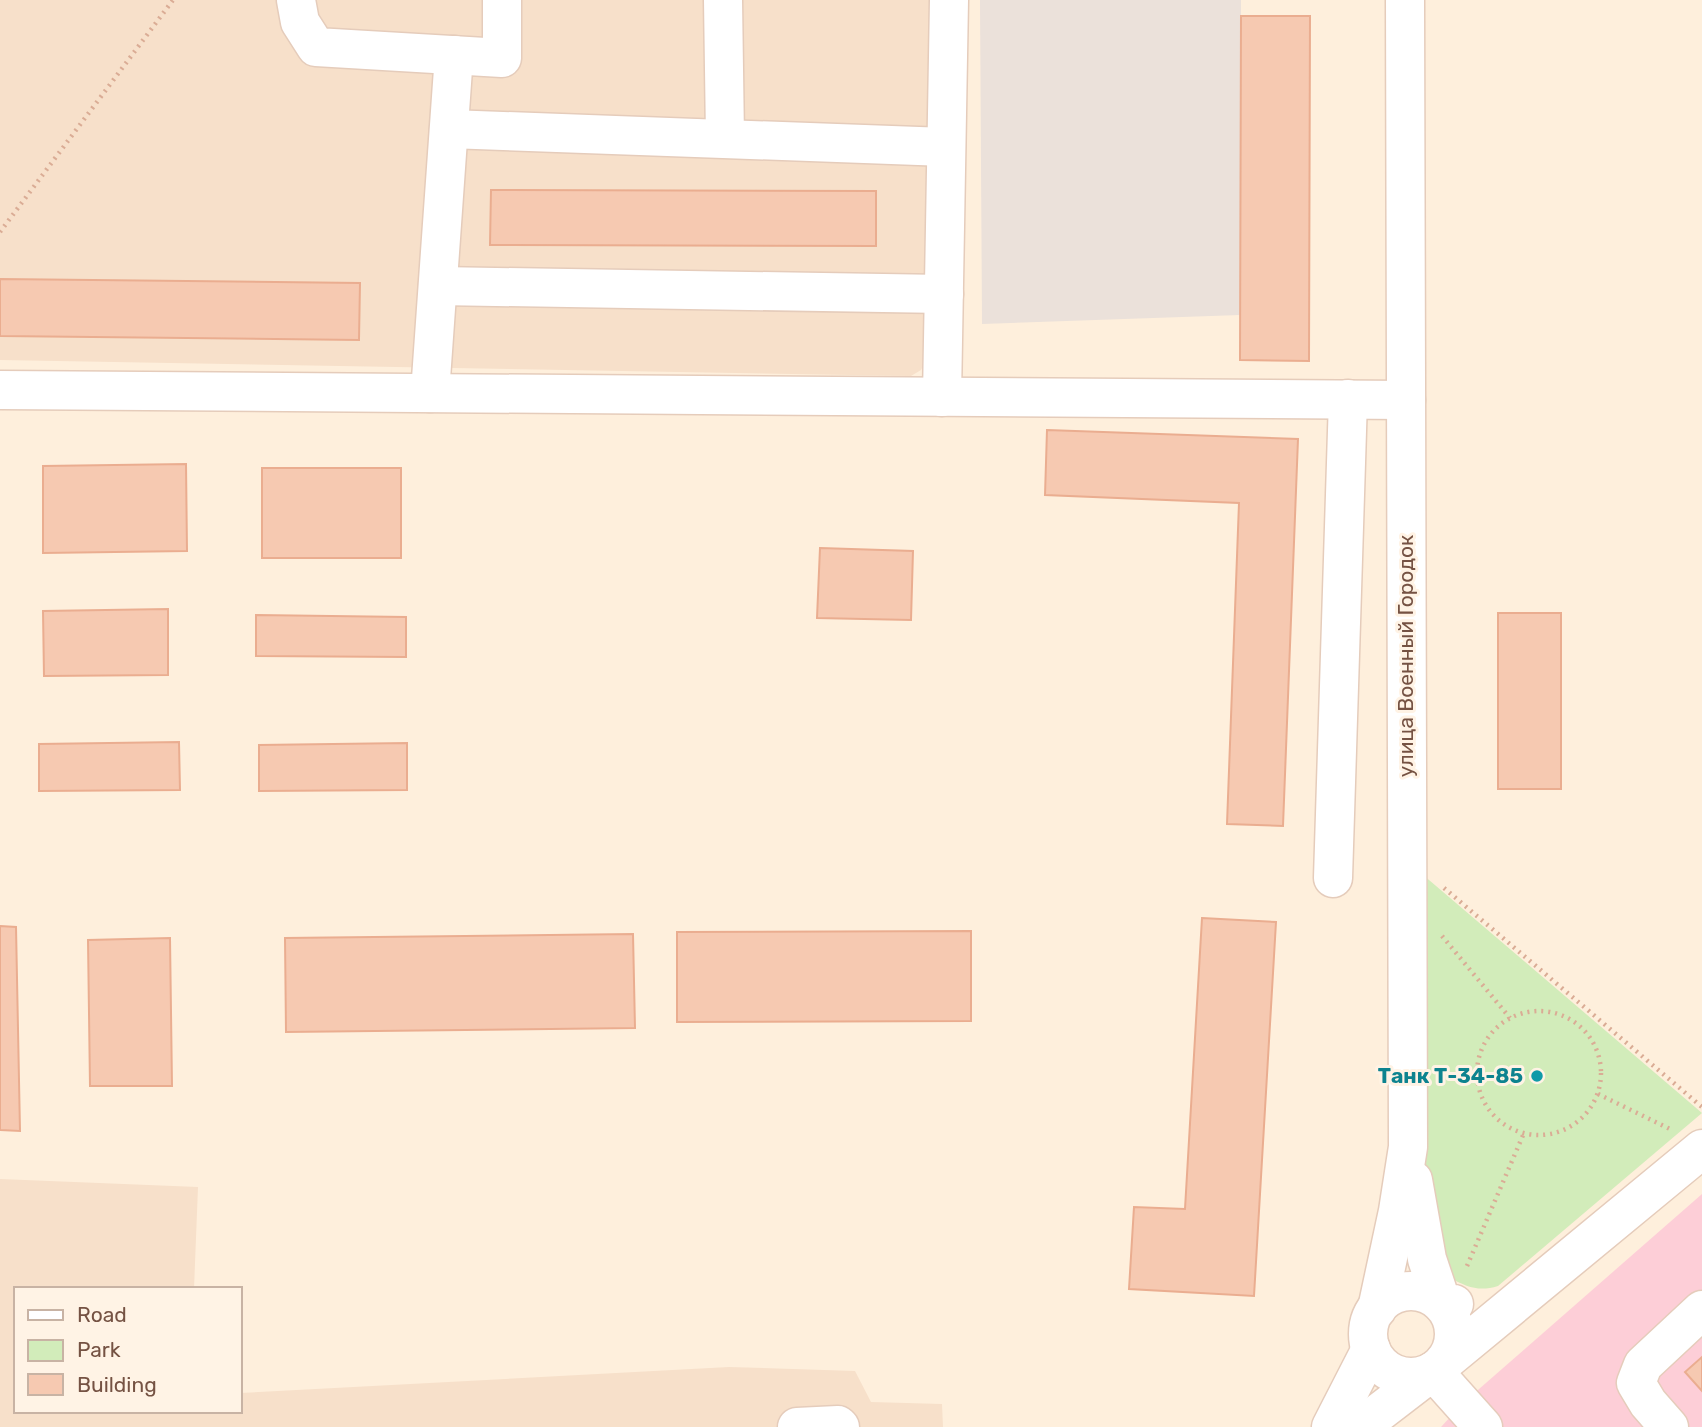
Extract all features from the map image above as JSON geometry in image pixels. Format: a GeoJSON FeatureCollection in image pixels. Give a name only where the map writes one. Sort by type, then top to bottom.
{"type":"FeatureCollection","features":[{"type":"Feature","properties":{"kind":"street"},"geometry":{"type":"LineString","coordinates":[[296,0],[300,22],[316,47],[502,58],[502,0]]}},
{"type":"Feature","properties":{"kind":"street"},"geometry":{"type":"LineString","coordinates":[[723,0],[725,138]]}},
{"type":"Feature","properties":{"kind":"street"},"geometry":{"type":"LineString","coordinates":[[942,397],[949,0]]}},
{"type":"Feature","properties":{"kind":"street","name":"улица Военный Городок"},"geometry":{"type":"LineString","coordinates":[[1377,1309],[1398,1212],[1408,1147],[1405,0]]}},
{"type":"Feature","properties":{"kind":"street"},"geometry":{"type":"LineString","coordinates":[[430,393],[454,55]]}},
{"type":"Feature","properties":{"kind":"street"},"geometry":{"type":"LineString","coordinates":[[449,129],[947,147]]}},
{"type":"Feature","properties":{"kind":"street"},"geometry":{"type":"LineString","coordinates":[[438,286],[944,294]]}},
{"type":"Feature","properties":{"kind":"street"},"geometry":{"type":"LineString","coordinates":[[0,390],[1406,400]]}},
{"type":"Feature","properties":{"kind":"street"},"geometry":{"type":"LineString","coordinates":[[1333,878],[1348,400]]}},
{"type":"Feature","properties":{"kind":"street"},"geometry":{"type":"LineString","coordinates":[[1408,1147],[1427,1259],[1442,1304],[1450,1316],[1454,1336],[1452,1350],[1439,1366],[1421,1376],[1400,1376],[1382,1366],[1371,1349],[1369,1328],[1377,1309],[1388,1299],[1408,1292],[1430,1296],[1442,1304],[1483,1302],[1538,1286]]}},
{"type":"Feature","properties":{"kind":"street"},"geometry":{"type":"LineString","coordinates":[[1360,1427],[1700,1154]]}},
{"type":"Feature","properties":{"kind":"street"},"geometry":{"type":"LineString","coordinates":[[1669,1427],[1648,1403],[1636,1383],[1643,1365],[1702,1310]]}},
{"type":"Feature","properties":{"kind":"street"},"geometry":{"type":"LineString","coordinates":[[1331,1427],[1371,1349]]}},
{"type":"Feature","properties":{"kind":"street"},"geometry":{"type":"LineString","coordinates":[[1439,1366],[1483,1427]]}},
{"type":"Feature","properties":{"kind":"street"},"geometry":{"type":"LineString","coordinates":[[797,1427],[840,1427]]}},
{"type":"Feature","properties":{"kind":"path"},"geometry":{"type":"LineString","coordinates":[[0,232],[173,0]]}},
{"type":"Feature","properties":{"kind":"path"},"geometry":{"type":"LineString","coordinates":[[1438,884],[1702,1107]]}},
{"type":"Feature","properties":{"kind":"path"},"geometry":{"type":"LineString","coordinates":[[1435,926],[1510,1018]]}},
{"type":"Feature","properties":{"kind":"path"},"geometry":{"type":"LineString","coordinates":[[1539,1011],[1554,1013],[1580,1026],[1590,1037],[1601,1065],[1598,1094],[1583,1117],[1571,1126],[1545,1135],[1524,1133],[1504,1124],[1494,1115],[1480,1091],[1478,1063],[1489,1037],[1510,1018],[1539,1011]]}},
{"type":"Feature","properties":{"kind":"path"},"geometry":{"type":"LineString","coordinates":[[1598,1094],[1678,1133],[1700,1154]]}},
{"type":"Feature","properties":{"kind":"path"},"geometry":{"type":"LineString","coordinates":[[1442,1304],[1460,1283],[1524,1133]]}},
{"type":"Feature","properties":{"kind":"shaded area"},"geometry":{"type":"Polygon","coordinates":[[[0,0],[934,0],[928,358],[921,370],[911,376],[0,360],[0,0]]]}},
{"type":"Feature","properties":{"kind":"shaded area"},"geometry":{"type":"Polygon","coordinates":[[[980,0],[1241,0],[1240,315],[982,324],[980,0]]]}},
{"type":"Feature","properties":{"kind":"shaded area"},"geometry":{"type":"Polygon","coordinates":[[[0,1179],[198,1187],[194,1287],[14,1287],[14,1413],[242,1413],[242,1393],[729,1367],[855,1371],[871,1402],[942,1404],[943,1427],[0,1427],[0,1179]]]}},
{"type":"Feature","properties":{"kind":"shaded area"},"geometry":{"type":"Polygon","coordinates":[[[1702,1194],[1702,1427],[1441,1427],[1463,1403],[1702,1194]]]}},
{"type":"Feature","properties":{"kind":"green space"},"geometry":{"type":"Polygon","coordinates":[[[1422,874],[1702,1113],[1498,1286],[1485,1289],[1473,1288],[1450,1278],[1424,1167],[1422,874]]]}},
{"type":"Feature","properties":{"kind":"building"},"geometry":{"type":"Polygon","coordinates":[[[1241,16],[1310,16],[1309,361],[1240,360],[1241,16]]]}},
{"type":"Feature","properties":{"kind":"building"},"geometry":{"type":"Polygon","coordinates":[[[491,190],[876,191],[876,246],[490,245],[491,190]]]}},
{"type":"Feature","properties":{"kind":"building"},"geometry":{"type":"Polygon","coordinates":[[[0,279],[360,283],[359,340],[0,336],[0,279]]]}},
{"type":"Feature","properties":{"kind":"building"},"geometry":{"type":"Polygon","coordinates":[[[1047,430],[1298,439],[1283,826],[1227,824],[1239,503],[1045,495],[1047,430]]]}},
{"type":"Feature","properties":{"kind":"building"},"geometry":{"type":"Polygon","coordinates":[[[186,464],[187,551],[43,553],[43,466],[186,464]]]}},
{"type":"Feature","properties":{"kind":"building"},"geometry":{"type":"Polygon","coordinates":[[[262,468],[401,468],[401,558],[262,558],[262,468]]]}},
{"type":"Feature","properties":{"kind":"building"},"geometry":{"type":"Polygon","coordinates":[[[820,548],[913,551],[911,620],[817,618],[820,548]]]}},
{"type":"Feature","properties":{"kind":"building"},"geometry":{"type":"Polygon","coordinates":[[[168,609],[168,675],[44,676],[43,611],[168,609]]]}},
{"type":"Feature","properties":{"kind":"building"},"geometry":{"type":"Polygon","coordinates":[[[1498,613],[1561,613],[1561,789],[1498,789],[1498,613]]]}},
{"type":"Feature","properties":{"kind":"building"},"geometry":{"type":"Polygon","coordinates":[[[256,615],[406,617],[406,657],[256,656],[256,615]]]}},
{"type":"Feature","properties":{"kind":"building"},"geometry":{"type":"Polygon","coordinates":[[[179,742],[180,790],[39,791],[39,744],[179,742]]]}},
{"type":"Feature","properties":{"kind":"building"},"geometry":{"type":"Polygon","coordinates":[[[407,743],[407,790],[259,791],[259,745],[407,743]]]}},
{"type":"Feature","properties":{"kind":"building"},"geometry":{"type":"Polygon","coordinates":[[[1202,918],[1276,922],[1254,1296],[1129,1289],[1134,1207],[1185,1209],[1202,918]]]}},
{"type":"Feature","properties":{"kind":"building"},"geometry":{"type":"Polygon","coordinates":[[[0,926],[16,927],[20,1131],[0,1130],[0,926]]]}},
{"type":"Feature","properties":{"kind":"building"},"geometry":{"type":"Polygon","coordinates":[[[971,931],[971,1021],[677,1022],[677,932],[971,931]]]}},
{"type":"Feature","properties":{"kind":"building"},"geometry":{"type":"Polygon","coordinates":[[[633,934],[635,1028],[286,1032],[285,938],[633,934]]]}},
{"type":"Feature","properties":{"kind":"building"},"geometry":{"type":"Polygon","coordinates":[[[170,938],[172,1086],[90,1086],[88,940],[170,938]]]}},
{"type":"Feature","properties":{"kind":"building"},"geometry":{"type":"Polygon","coordinates":[[[1702,1357],[1702,1391],[1685,1372],[1702,1357]]]}},
{"type":"Feature","properties":{"kind":"place","name":"Танк Т-34-85"},"geometry":{"type":"Point","coordinates":[1537,1076]}}]}
